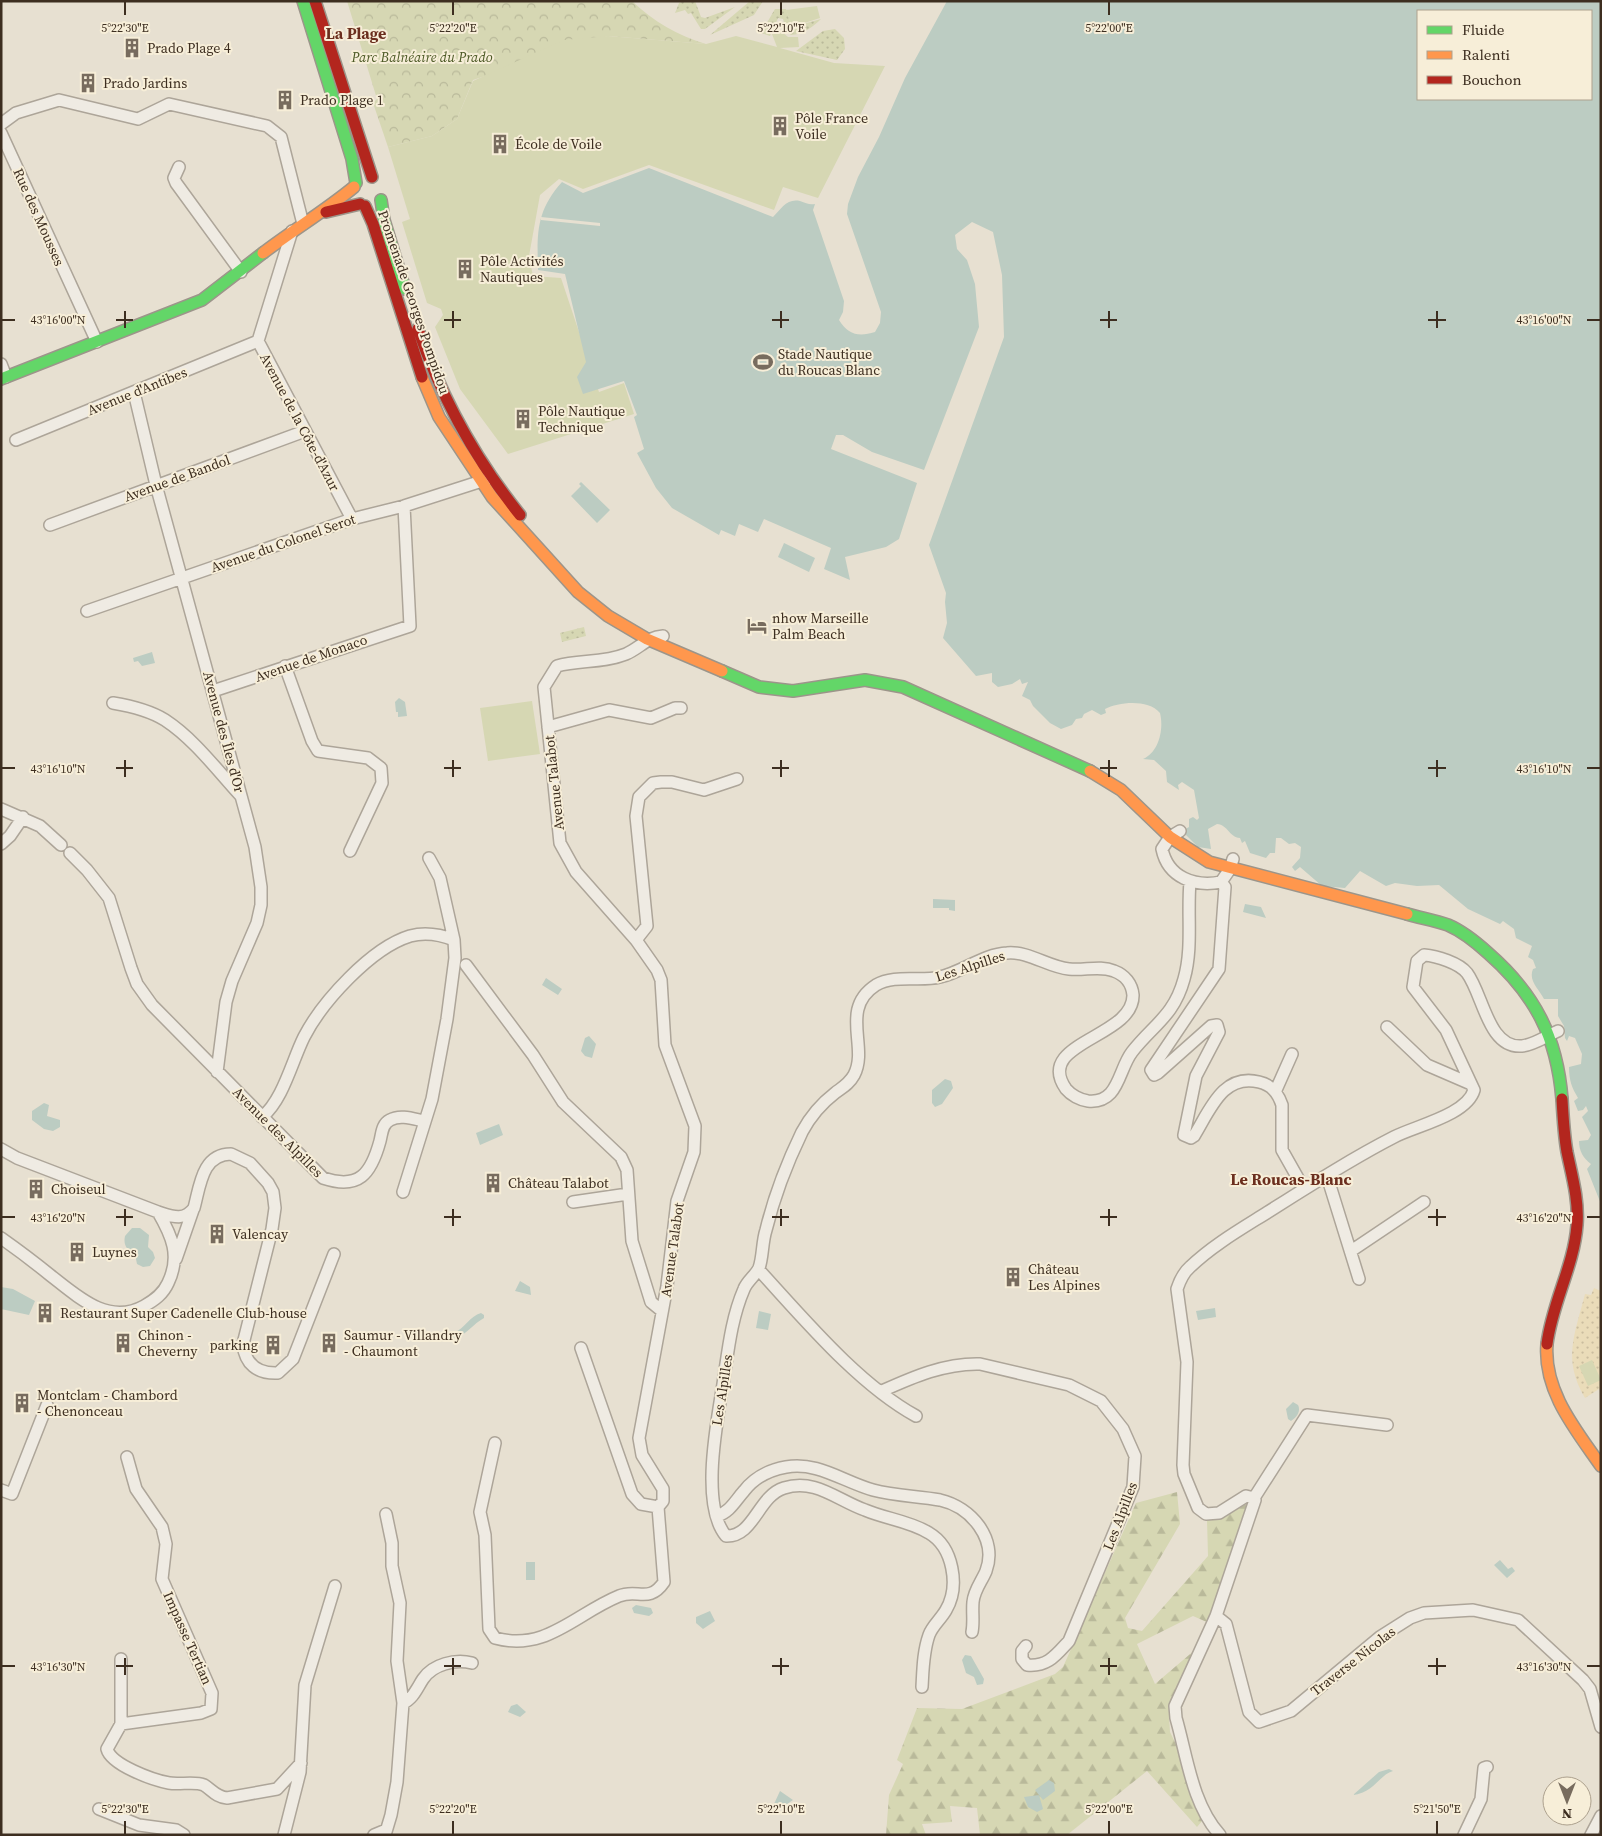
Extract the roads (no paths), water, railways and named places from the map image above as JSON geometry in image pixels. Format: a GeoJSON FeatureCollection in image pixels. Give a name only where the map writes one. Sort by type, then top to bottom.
{"type":"FeatureCollection","features":[{"type":"Feature","properties":{"kind":"main road","name":"Promenade Georges Pompidou"},"geometry":{"type":"LineString","coordinates":[[303,1],[353,162],[354,197],[363,205],[373,224],[426,391],[439,416],[482,483],[514,523],[578,592],[608,616],[648,639],[743,680],[774,690],[793,691],[865,680],[903,687],[1079,765],[1102,778],[1176,832]]}},
{"type":"Feature","properties":{"kind":"main road"},"geometry":{"type":"LineString","coordinates":[[315,1],[372,177],[382,191]]}},
{"type":"Feature","properties":{"kind":"main road"},"geometry":{"type":"LineString","coordinates":[[4,378],[190,306],[218,290],[292,231],[324,212],[363,177],[372,177]]}},
{"type":"Feature","properties":{"kind":"main road","name":"Promenade Georges Pompidou"},"geometry":{"type":"LineString","coordinates":[[363,205],[372,206],[382,191]]}},
{"type":"Feature","properties":{"kind":"main road","name":"Promenade Georges Pompidou"},"geometry":{"type":"LineString","coordinates":[[382,191],[386,225],[429,363],[449,405],[492,477],[526,522],[592,591],[626,616],[663,636],[745,671],[775,680],[793,682],[864,672],[884,673],[906,678],[1082,757],[1106,770],[1128,784],[1176,832]]}},
{"type":"Feature","properties":{"kind":"main road"},"geometry":{"type":"LineString","coordinates":[[324,212],[363,205]]}},
{"type":"Feature","properties":{"kind":"main road"},"geometry":{"type":"LineString","coordinates":[[1176,832],[1211,850],[1231,864]]}},
{"type":"Feature","properties":{"kind":"main road"},"geometry":{"type":"LineString","coordinates":[[1176,832],[1209,862],[1231,864],[1431,919],[1456,929],[1492,955],[1554,1033],[1568,1068],[1573,1131],[1586,1214],[1582,1251],[1556,1336],[1556,1367],[1566,1397],[1601,1449]]}},
{"type":"Feature","properties":{"kind":"main road"},"geometry":{"type":"LineString","coordinates":[[1554,1033],[1567,1148],[1578,1216],[1575,1238],[1548,1330],[1548,1367],[1559,1402],[1601,1466]]}},
{"type":"Feature","properties":{"kind":"street"},"geometry":{"type":"LineString","coordinates":[[1,124],[16,114],[59,100],[138,118],[169,104],[267,126],[280,137],[303,224]]}},
{"type":"Feature","properties":{"kind":"street","name":"Rue des Mousses"},"geometry":{"type":"LineString","coordinates":[[1,134],[77,301],[83,309],[94,343]]}},
{"type":"Feature","properties":{"kind":"street"},"geometry":{"type":"LineString","coordinates":[[180,168],[174,178],[176,183],[241,272]]}},
{"type":"Feature","properties":{"kind":"street","name":"Avenue de la Côte-d'Azur"},"geometry":{"type":"LineString","coordinates":[[292,231],[258,341],[352,519]]}},
{"type":"Feature","properties":{"kind":"street"},"geometry":{"type":"LineString","coordinates":[[267,250],[279,268]]}},
{"type":"Feature","properties":{"kind":"street","name":"Avenue d'Antibes"},"geometry":{"type":"LineString","coordinates":[[16,440],[258,341]]}},
{"type":"Feature","properties":{"kind":"street"},"geometry":{"type":"LineString","coordinates":[[1,364],[4,378]]}},
{"type":"Feature","properties":{"kind":"street","name":"Avenue des Îles d'Or"},"geometry":{"type":"LineString","coordinates":[[134,392],[156,485],[255,847],[261,887],[261,904],[257,923],[232,981],[226,1002],[218,1072]]}},
{"type":"Feature","properties":{"kind":"street","name":"Avenue de Bandol"},"geometry":{"type":"LineString","coordinates":[[50,525],[304,431]]}},
{"type":"Feature","properties":{"kind":"street","name":"Avenue du Colonel Serot"},"geometry":{"type":"LineString","coordinates":[[87,611],[352,519],[482,483],[492,477]]}},
{"type":"Feature","properties":{"kind":"street","name":"Avenue de Monaco"},"geometry":{"type":"LineString","coordinates":[[213,691],[410,626],[404,506]]}},
{"type":"Feature","properties":{"kind":"street"},"geometry":{"type":"LineString","coordinates":[[648,639],[663,636]]}},
{"type":"Feature","properties":{"kind":"street","name":"Avenue Talabot"},"geometry":{"type":"LineString","coordinates":[[466,965],[533,1056],[563,1102],[621,1158],[627,1170],[632,1242],[651,1302],[662,1311],[678,1201],[694,1152],[695,1126],[665,1045],[661,980],[652,962],[636,940],[576,872],[560,843],[544,687],[557,666],[570,662],[609,660],[627,654],[648,639]]}},
{"type":"Feature","properties":{"kind":"street"},"geometry":{"type":"LineString","coordinates":[[285,666],[312,741],[318,751],[368,758],[381,768],[382,784],[350,851]]}},
{"type":"Feature","properties":{"kind":"street"},"geometry":{"type":"LineString","coordinates":[[113,703],[139,708],[165,720],[190,742],[241,796]]}},
{"type":"Feature","properties":{"kind":"street"},"geometry":{"type":"LineString","coordinates":[[548,727],[609,710],[651,718],[675,708],[681,708]]}},
{"type":"Feature","properties":{"kind":"street"},"geometry":{"type":"LineString","coordinates":[[636,940],[647,926],[636,816],[639,797],[653,784],[661,782],[672,782],[704,790],[737,779]]}},
{"type":"Feature","properties":{"kind":"street"},"geometry":{"type":"LineString","coordinates":[[1,809],[40,826],[61,845]]}},
{"type":"Feature","properties":{"kind":"street"},"geometry":{"type":"LineString","coordinates":[[1,844],[10,836],[23,817]]}},
{"type":"Feature","properties":{"kind":"street"},"geometry":{"type":"LineString","coordinates":[[1176,832],[1162,849],[1164,858],[1180,877],[1190,882],[1204,884],[1221,882]]}},
{"type":"Feature","properties":{"kind":"street","name":"Avenue des Alpilles"},"geometry":{"type":"LineString","coordinates":[[70,853],[88,870],[109,898],[137,984],[152,1005],[323,1178],[338,1183],[354,1181],[370,1170],[383,1128],[390,1120],[404,1117],[424,1121]]}},
{"type":"Feature","properties":{"kind":"street"},"geometry":{"type":"LineString","coordinates":[[402,1192],[432,1099],[447,1019],[455,958],[454,940],[440,878],[429,858]]}},
{"type":"Feature","properties":{"kind":"street"},"geometry":{"type":"LineString","coordinates":[[1221,882],[1231,864]]}},
{"type":"Feature","properties":{"kind":"street","name":"Les Alpilles"},"geometry":{"type":"LineString","coordinates":[[922,1687],[924,1649],[930,1632],[946,1609],[952,1595],[952,1571],[943,1543],[915,1526],[860,1508],[814,1486],[796,1485],[781,1488],[767,1498],[743,1532],[735,1537],[726,1536],[720,1528],[713,1490],[713,1451],[733,1322],[745,1286],[758,1270],[763,1238],[772,1204],[802,1132],[823,1104],[853,1078],[857,1068],[857,1015],[863,998],[872,988],[887,981],[930,979],[945,976],[1002,953],[1022,954],[1070,970],[1106,968],[1117,972],[1126,978],[1131,987],[1133,997],[1130,1009],[1118,1023],[1070,1050],[1063,1059],[1061,1068],[1061,1078],[1066,1089],[1073,1096],[1083,1101],[1105,1098],[1112,1092],[1118,1082],[1132,1052],[1161,1022],[1175,1002],[1183,984],[1188,963],[1190,882]]}},
{"type":"Feature","properties":{"kind":"street"},"geometry":{"type":"LineString","coordinates":[[1221,882],[1225,887],[1219,970],[1150,1070],[1154,1074],[1158,1073],[1211,1026],[1217,1025],[1219,1032],[1196,1076],[1184,1131],[1187,1138],[1194,1136],[1223,1090],[1230,1084],[1248,1079],[1266,1083],[1276,1090],[1282,1105],[1282,1150],[1304,1189]]}},
{"type":"Feature","properties":{"kind":"street"},"geometry":{"type":"LineString","coordinates":[[262,1117],[274,1104],[296,1053],[312,1024],[334,995],[365,965],[398,941],[410,936],[439,934],[454,940]]}},
{"type":"Feature","properties":{"kind":"street"},"geometry":{"type":"LineString","coordinates":[[1254,1498],[1246,1496],[1218,1513],[1206,1514],[1198,1508],[1184,1474],[1187,1362],[1177,1289],[1180,1278],[1190,1267],[1219,1244],[1304,1189],[1397,1135],[1450,1114],[1472,1096],[1474,1090],[1446,1030],[1413,987],[1417,961],[1424,955],[1435,956],[1467,973],[1495,1032],[1509,1044],[1526,1045],[1554,1033]]}},
{"type":"Feature","properties":{"kind":"street"},"geometry":{"type":"LineString","coordinates":[[1387,1027],[1427,1065],[1471,1084]]}},
{"type":"Feature","properties":{"kind":"street"},"geometry":{"type":"LineString","coordinates":[[1276,1090],[1292,1054]]}},
{"type":"Feature","properties":{"kind":"street"},"geometry":{"type":"LineString","coordinates":[[1,1149],[17,1158],[158,1212],[181,1217],[190,1214],[194,1208]]}},
{"type":"Feature","properties":{"kind":"street"},"geometry":{"type":"LineString","coordinates":[[1,1238],[84,1302],[112,1313],[139,1310],[156,1300],[165,1289],[194,1208],[204,1168],[213,1159],[225,1154],[237,1155],[250,1163],[273,1192],[276,1208],[243,1344],[246,1360],[252,1367],[265,1372],[278,1373],[293,1359],[334,1254]]}},
{"type":"Feature","properties":{"kind":"street"},"geometry":{"type":"LineString","coordinates":[[1327,1176],[1359,1279]]}},
{"type":"Feature","properties":{"kind":"street"},"geometry":{"type":"LineString","coordinates":[[573,1202],[628,1194]]}},
{"type":"Feature","properties":{"kind":"street"},"geometry":{"type":"LineString","coordinates":[[1351,1251],[1424,1202]]}},
{"type":"Feature","properties":{"kind":"street"},"geometry":{"type":"LineString","coordinates":[[158,1212],[169,1231],[175,1253],[175,1262]]}},
{"type":"Feature","properties":{"kind":"street"},"geometry":{"type":"LineString","coordinates":[[758,1270],[816,1332],[856,1371],[882,1391],[894,1404],[916,1416]]}},
{"type":"Feature","properties":{"kind":"street"},"geometry":{"type":"LineString","coordinates":[[647,1285],[658,1291],[663,1291],[667,1286]]}},
{"type":"Feature","properties":{"kind":"street"},"geometry":{"type":"LineString","coordinates":[[494,1443],[480,1512],[485,1535],[488,1629],[494,1638],[508,1641],[548,1636],[620,1595],[650,1595],[658,1590],[664,1582],[658,1507],[663,1501],[663,1489],[642,1455],[639,1438],[662,1311]]}},
{"type":"Feature","properties":{"kind":"street"},"geometry":{"type":"LineString","coordinates":[[581,1348],[632,1494],[641,1504],[658,1507]]}},
{"type":"Feature","properties":{"kind":"street","name":"Les Alpilles"},"geometry":{"type":"LineString","coordinates":[[882,1391],[937,1369],[966,1364],[980,1364],[1084,1391],[1101,1400],[1123,1429],[1135,1456],[1133,1487],[1069,1640],[1044,1665],[1027,1665],[1022,1659],[1022,1651],[1026,1646]]}},
{"type":"Feature","properties":{"kind":"street"},"geometry":{"type":"LineString","coordinates":[[1,1490],[12,1494],[47,1405]]}},
{"type":"Feature","properties":{"kind":"street"},"geometry":{"type":"LineString","coordinates":[[1220,1835],[1206,1817],[1198,1797],[1176,1718],[1175,1706],[1216,1616],[1254,1504],[1254,1498],[1307,1415],[1387,1425]]}},
{"type":"Feature","properties":{"kind":"street","name":"Impasse Tertian"},"geometry":{"type":"LineString","coordinates":[[120,1724],[201,1713],[210,1709],[212,1702],[212,1693],[162,1579],[166,1544],[162,1527],[136,1489],[126,1457]]}},
{"type":"Feature","properties":{"kind":"street"},"geometry":{"type":"LineString","coordinates":[[717,1516],[731,1508],[756,1479],[769,1472],[799,1466],[830,1472],[880,1492],[940,1500],[952,1504],[963,1510],[980,1526],[988,1547],[989,1558],[986,1573],[981,1578],[973,1601],[972,1632]]}},
{"type":"Feature","properties":{"kind":"street"},"geometry":{"type":"LineString","coordinates":[[374,1835],[386,1832],[397,1782],[403,1703],[397,1661],[400,1603],[392,1566],[392,1543],[386,1514]]}},
{"type":"Feature","properties":{"kind":"street"},"geometry":{"type":"LineString","coordinates":[[284,1835],[300,1772],[305,1685],[334,1586]]}},
{"type":"Feature","properties":{"kind":"street","name":"Traverse Nicolas"},"geometry":{"type":"LineString","coordinates":[[1216,1616],[1226,1624],[1249,1712],[1259,1722],[1291,1711],[1380,1637],[1410,1618],[1424,1613],[1473,1610],[1524,1623],[1590,1689],[1601,1727]]}},
{"type":"Feature","properties":{"kind":"street"},"geometry":{"type":"LineString","coordinates":[[120,1659],[120,1724],[107,1749],[113,1760],[170,1783],[202,1784],[219,1797],[227,1798],[277,1789],[300,1763]]}},
{"type":"Feature","properties":{"kind":"street"},"geometry":{"type":"LineString","coordinates":[[403,1703],[416,1691],[426,1675],[438,1666],[447,1663],[472,1663]]}},
{"type":"Feature","properties":{"kind":"street"},"geometry":{"type":"LineString","coordinates":[[1464,1835],[1481,1799],[1484,1768],[1487,1767]]}},
{"type":"Feature","properties":{"kind":"street"},"geometry":{"type":"LineString","coordinates":[[99,1809],[139,1825],[176,1830],[184,1835]]}},
{"type":"Feature","properties":{"kind":"street"},"geometry":{"type":"LineString","coordinates":[[1591,1835],[1601,1816]]}},
{"type":"Feature","properties":{"kind":"place","name":"Prado Plage 4"},"geometry":{"type":"Point","coordinates":[132,48]}},
{"type":"Feature","properties":{"kind":"place","name":"Prado Jardins"},"geometry":{"type":"Point","coordinates":[88,83]}},
{"type":"Feature","properties":{"kind":"place","name":"Prado Plage 1"},"geometry":{"type":"Point","coordinates":[285,100]}},
{"type":"Feature","properties":{"kind":"place","name":"Pôle France Voile"},"geometry":{"type":"Point","coordinates":[780,126]}},
{"type":"Feature","properties":{"kind":"place","name":"École de Voile"},"geometry":{"type":"Point","coordinates":[500,144]}},
{"type":"Feature","properties":{"kind":"place","name":"Pôle Activités Nautiques"},"geometry":{"type":"Point","coordinates":[465,269]}},
{"type":"Feature","properties":{"kind":"place","name":"Stade Nautique du Roucas Blanc"},"geometry":{"type":"Point","coordinates":[763,362]}},
{"type":"Feature","properties":{"kind":"place","name":"Pôle Nautique Technique"},"geometry":{"type":"Point","coordinates":[523,419]}},
{"type":"Feature","properties":{"kind":"place","name":"nhow Marseille Palm Beach"},"geometry":{"type":"Point","coordinates":[757,626]}},
{"type":"Feature","properties":{"kind":"place","name":"Château Talabot"},"geometry":{"type":"Point","coordinates":[493,1183]}},
{"type":"Feature","properties":{"kind":"place","name":"Choiseul"},"geometry":{"type":"Point","coordinates":[36,1189]}},
{"type":"Feature","properties":{"kind":"place","name":"Valencay"},"geometry":{"type":"Point","coordinates":[217,1234]}},
{"type":"Feature","properties":{"kind":"place","name":"Luynes"},"geometry":{"type":"Point","coordinates":[77,1252]}},
{"type":"Feature","properties":{"kind":"place","name":"Château Les Alpines"},"geometry":{"type":"Point","coordinates":[1013,1277]}},
{"type":"Feature","properties":{"kind":"place","name":"Restaurant Super Cadenelle Club-house"},"geometry":{"type":"Point","coordinates":[45,1313]}},
{"type":"Feature","properties":{"kind":"place","name":"Chinon - Cheverny"},"geometry":{"type":"Point","coordinates":[123,1343]}},
{"type":"Feature","properties":{"kind":"place","name":"Saumur - Villandry - Chaumont"},"geometry":{"type":"Point","coordinates":[329,1343]}},
{"type":"Feature","properties":{"kind":"place","name":"parking"},"geometry":{"type":"Point","coordinates":[273,1345]}},
{"type":"Feature","properties":{"kind":"place","name":"Montclam - Chambord - Chenonceau"},"geometry":{"type":"Point","coordinates":[22,1403]}},
{"type":"Feature","properties":{"kind":"district","name":"La Plage"},"geometry":{"type":"Point","coordinates":[356,33]}},
{"type":"Feature","properties":{"kind":"district","name":"Le Roucas-Blanc"},"geometry":{"type":"Point","coordinates":[1291,1179]}},
{"type":"Feature","properties":{"kind":"park label","name":"Parc Balnéaire du Prado"},"geometry":{"type":"Point","coordinates":[422,57]}}]}
